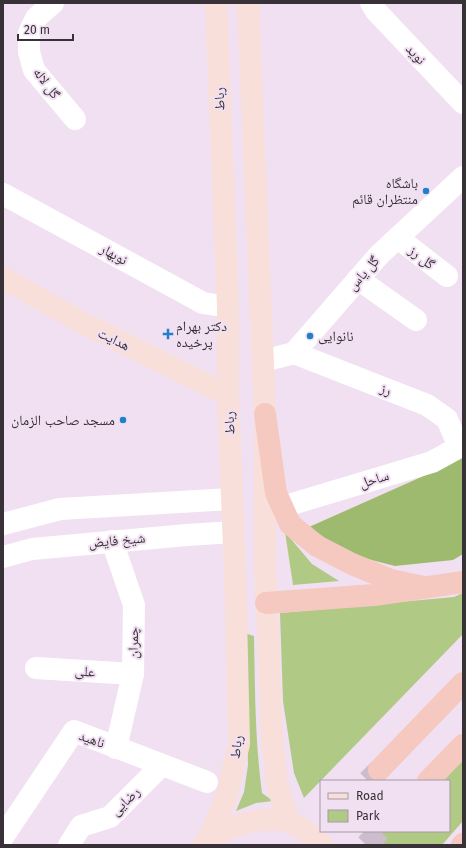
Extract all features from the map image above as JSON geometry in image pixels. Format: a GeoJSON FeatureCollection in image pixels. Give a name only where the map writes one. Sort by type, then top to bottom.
{"type":"FeatureCollection","features":[{"type":"Feature","properties":{"kind":"highway"},"geometry":{"type":"LineString","coordinates":[[265,414],[276,492],[290,524],[317,546],[352,564],[391,580],[443,585]]}},
{"type":"Feature","properties":{"kind":"highway"},"geometry":{"type":"LineString","coordinates":[[266,603],[374,595],[443,585]]}},
{"type":"Feature","properties":{"kind":"highway"},"geometry":{"type":"LineString","coordinates":[[379,770],[463,683]]}},
{"type":"Feature","properties":{"kind":"highway"},"geometry":{"type":"LineString","coordinates":[[429,780],[463,745]]}},
{"type":"Feature","properties":{"kind":"main road","name":"رباط"},"geometry":{"type":"LineString","coordinates":[[205,842],[226,798],[239,744],[236,605],[228,395],[228,307],[216,3]]}},
{"type":"Feature","properties":{"kind":"main road"},"geometry":{"type":"LineString","coordinates":[[248,3],[265,414],[265,566],[272,737],[277,782],[288,822]]}},
{"type":"Feature","properties":{"kind":"main road","name":"هدایت"},"geometry":{"type":"LineString","coordinates":[[3,278],[80,322],[228,395]]}},
{"type":"Feature","properties":{"kind":"main road"},"geometry":{"type":"LineString","coordinates":[[443,585],[463,573]]}},
{"type":"Feature","properties":{"kind":"main road"},"geometry":{"type":"LineString","coordinates":[[236,605],[266,603]]}},
{"type":"Feature","properties":{"kind":"main road"},"geometry":{"type":"LineString","coordinates":[[205,842],[236,825],[262,820],[288,822],[308,832],[322,845]]}},
{"type":"Feature","properties":{"kind":"street","name":"گل لاله"},"geometry":{"type":"LineString","coordinates":[[53,3],[36,18],[28,33],[29,52],[34,70],[75,119]]}},
{"type":"Feature","properties":{"kind":"street","name":"نوید"},"geometry":{"type":"LineString","coordinates":[[371,3],[376,11],[463,103]]}},
{"type":"Feature","properties":{"kind":"street","name":"گل یاس"},"geometry":{"type":"LineString","coordinates":[[294,353],[379,255],[463,177]]}},
{"type":"Feature","properties":{"kind":"street","name":"نوبهار"},"geometry":{"type":"LineString","coordinates":[[3,194],[203,303],[228,307]]}},
{"type":"Feature","properties":{"kind":"street","name":"گل رز"},"geometry":{"type":"LineString","coordinates":[[398,238],[447,276]]}},
{"type":"Feature","properties":{"kind":"street"},"geometry":{"type":"LineString","coordinates":[[358,279],[416,320]]}},
{"type":"Feature","properties":{"kind":"street"},"geometry":{"type":"LineString","coordinates":[[263,361],[294,353]]}},
{"type":"Feature","properties":{"kind":"street","name":"رز"},"geometry":{"type":"LineString","coordinates":[[294,353],[427,404],[447,420],[461,446]]}},
{"type":"Feature","properties":{"kind":"street","name":"ساحل"},"geometry":{"type":"LineString","coordinates":[[282,507],[432,462],[461,446]]}},
{"type":"Feature","properties":{"kind":"street"},"geometry":{"type":"LineString","coordinates":[[3,524],[60,509],[231,499]]}},
{"type":"Feature","properties":{"kind":"street","name":"شیخ فایض"},"geometry":{"type":"LineString","coordinates":[[3,557],[32,548],[187,534],[233,532]]}},
{"type":"Feature","properties":{"kind":"street","name":"چمران"},"geometry":{"type":"LineString","coordinates":[[112,540],[134,605],[133,674],[116,748]]}},
{"type":"Feature","properties":{"kind":"street","name":"علی"},"geometry":{"type":"LineString","coordinates":[[36,668],[133,674]]}},
{"type":"Feature","properties":{"kind":"street","name":"ناهید"},"geometry":{"type":"LineString","coordinates":[[3,837],[74,731],[161,766],[207,782]]}},
{"type":"Feature","properties":{"kind":"street","name":"رضایی"},"geometry":{"type":"LineString","coordinates":[[69,845],[81,826],[110,817],[161,766]]}},
{"type":"Feature","properties":{"kind":"green space"},"geometry":{"type":"Polygon","coordinates":[[[463,457],[463,554],[453,560],[395,566],[348,554],[309,527],[437,470],[463,457]]]}},
{"type":"Feature","properties":{"kind":"green space"},"geometry":{"type":"Polygon","coordinates":[[[285,532],[312,564],[339,581],[293,585],[285,532]]]}},
{"type":"Feature","properties":{"kind":"green space"},"geometry":{"type":"Polygon","coordinates":[[[463,593],[463,634],[304,798],[294,773],[283,701],[280,613],[454,597],[463,593]]]}},
{"type":"Feature","properties":{"kind":"green space"},"geometry":{"type":"Polygon","coordinates":[[[244,633],[254,636],[255,695],[262,793],[273,801],[256,803],[236,811],[244,792],[248,765],[244,633]]]}},
{"type":"Feature","properties":{"kind":"green space"},"geometry":{"type":"Polygon","coordinates":[[[463,751],[463,821],[442,845],[370,845],[382,832],[450,832],[450,780],[434,780],[463,751]]]}},
{"type":"Feature","properties":{"kind":"tunnel"},"geometry":{"type":"LineString","coordinates":[[369,780],[379,770]]}},
{"type":"Feature","properties":{"kind":"tunnel"},"geometry":{"type":"LineString","coordinates":[[366,845],[379,832]]}},
{"type":"Feature","properties":{"kind":"place","name":"باشگاه منتظران قائم"},"geometry":{"type":"Point","coordinates":[426,191]}},
{"type":"Feature","properties":{"kind":"place","name":"دکتر بهرام پرخیده"},"geometry":{"type":"Point","coordinates":[168,334]}},
{"type":"Feature","properties":{"kind":"place","name":"نانوایی"},"geometry":{"type":"Point","coordinates":[310,336]}},
{"type":"Feature","properties":{"kind":"place","name":"مسجد صاحب الزمان"},"geometry":{"type":"Point","coordinates":[123,420]}}]}
